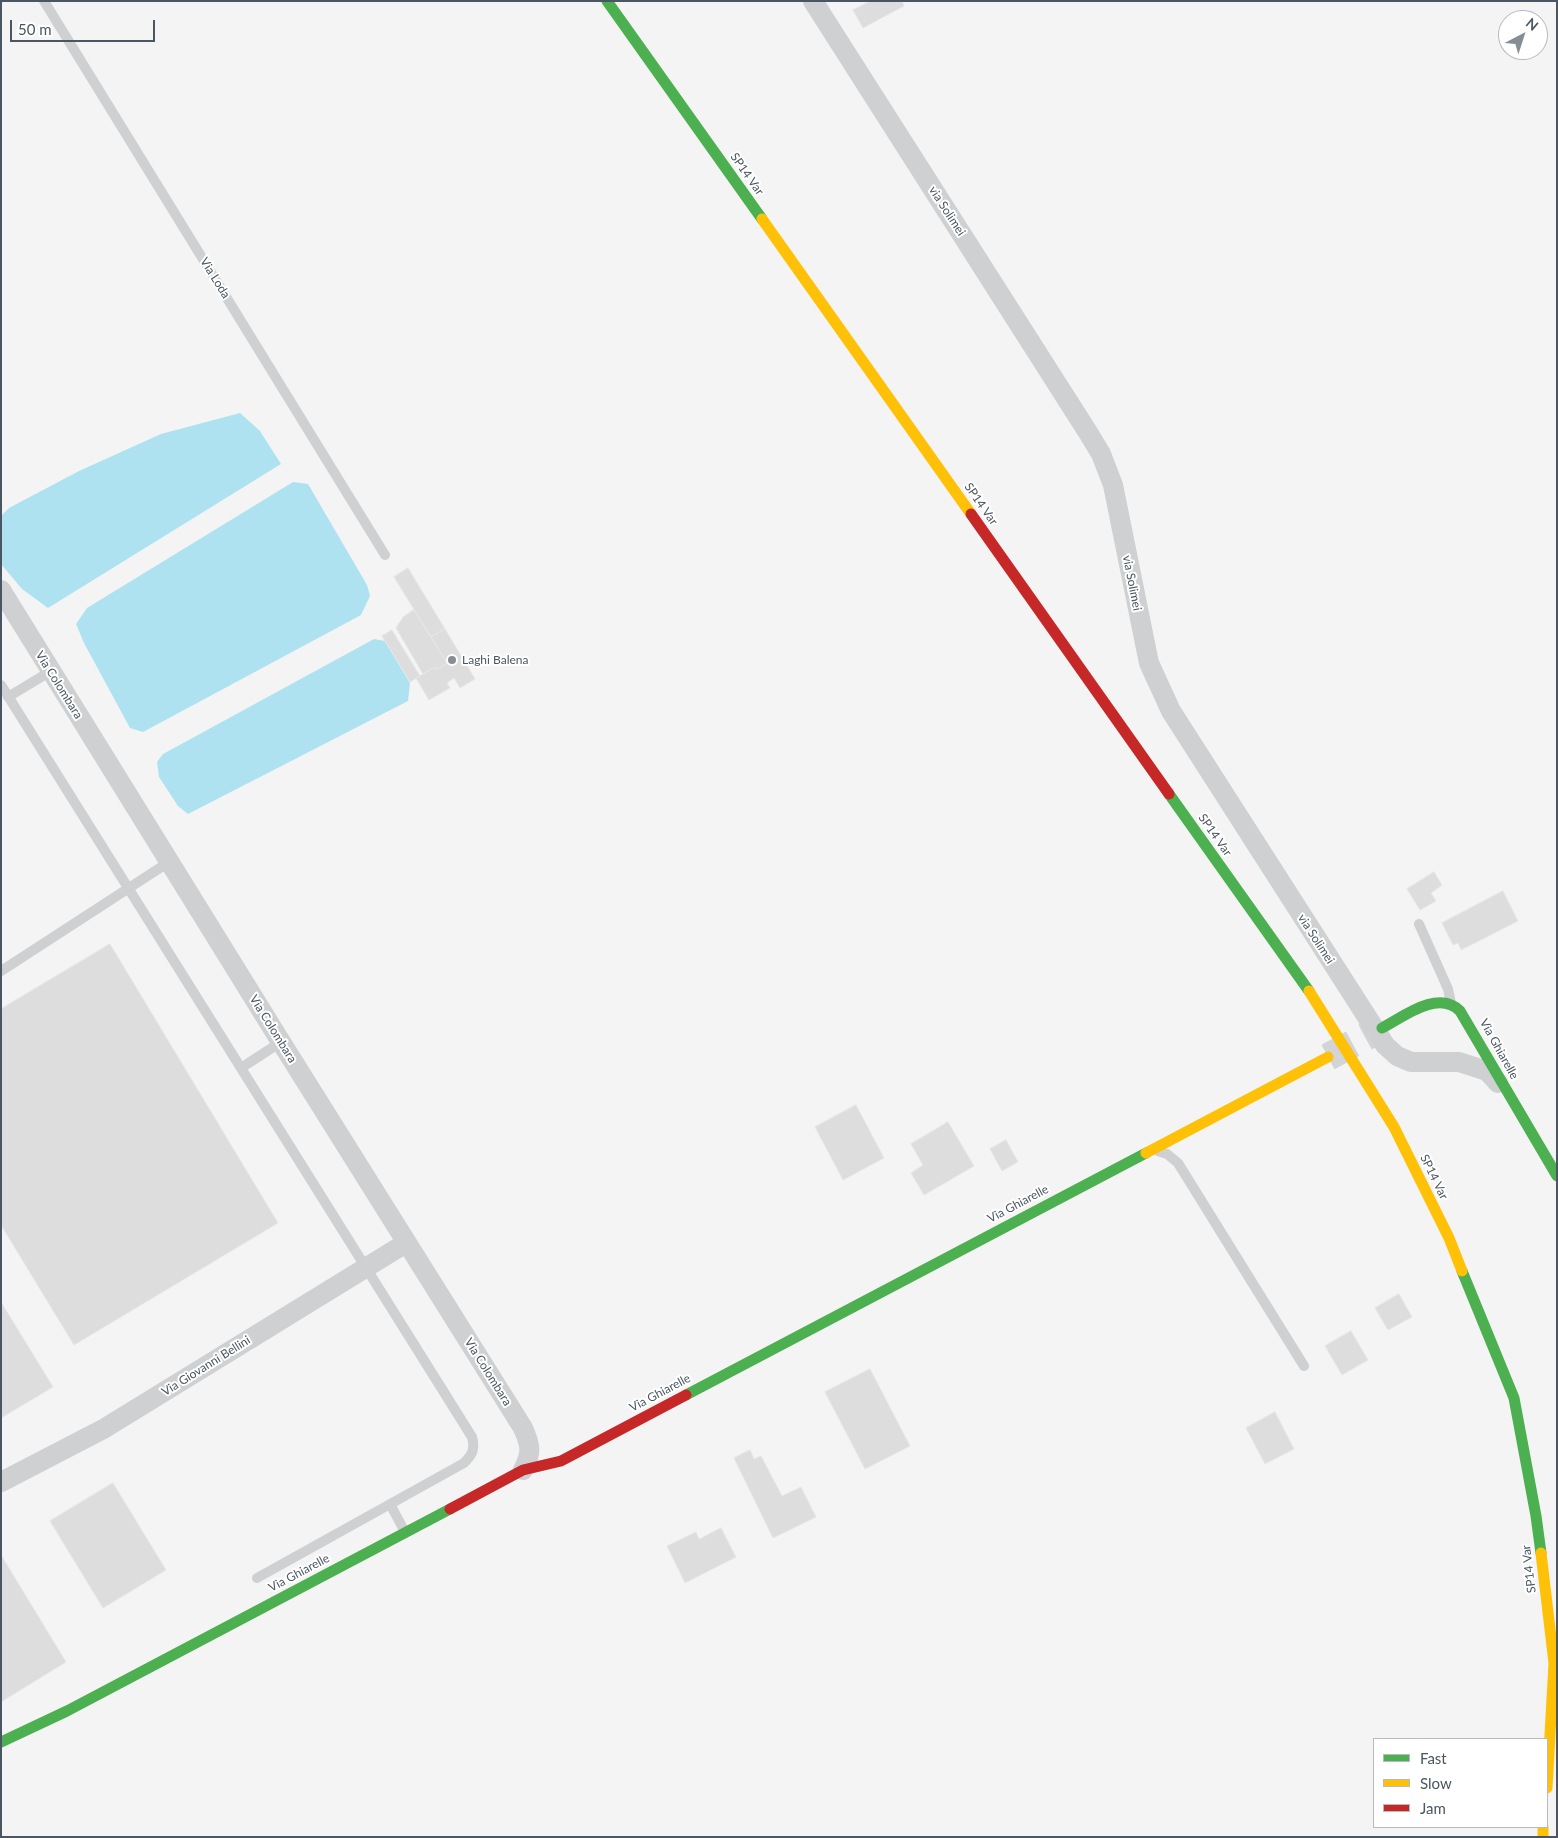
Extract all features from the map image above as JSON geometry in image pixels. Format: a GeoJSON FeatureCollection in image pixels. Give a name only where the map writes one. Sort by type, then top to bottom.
{"type":"FeatureCollection","features":[{"type":"Feature","properties":{"kind":"main road","name":"SP14 Var"},"geometry":{"type":"LineString","coordinates":[[607,1],[1305,985],[1394,1127],[1449,1238],[1514,1398],[1536,1516],[1554,1663],[1548,1770]]}},
{"type":"Feature","properties":{"kind":"main road"},"geometry":{"type":"LineString","coordinates":[[1382,1028],[1434,1003],[1451,1004]]}},
{"type":"Feature","properties":{"kind":"main road","name":"Via Ghiarelle"},"geometry":{"type":"LineString","coordinates":[[1451,1004],[1466,1019],[1557,1176]]}},
{"type":"Feature","properties":{"kind":"main road","name":"Via Ghiarelle"},"geometry":{"type":"LineString","coordinates":[[1,1742],[67,1711],[523,1470],[561,1461],[1328,1057]]}},
{"type":"Feature","properties":{"kind":"street","name":"via Solimei"},"geometry":{"type":"LineString","coordinates":[[813,1],[1101,454],[1113,485],[1149,663],[1171,711],[1385,1045],[1396,1056],[1411,1062],[1459,1062],[1487,1070],[1506,1091]]}},
{"type":"Feature","properties":{"kind":"street","name":"Via Colombara"},"geometry":{"type":"LineString","coordinates":[[1,590],[523,1428],[531,1446],[528,1460],[523,1470]]}},
{"type":"Feature","properties":{"kind":"street","name":"Via Giovanni Bellini"},"geometry":{"type":"LineString","coordinates":[[1,1482],[105,1428],[406,1243]]}},
{"type":"Feature","properties":{"kind":"lane","name":"Via Loda"},"geometry":{"type":"LineString","coordinates":[[44,1],[385,555]]}},
{"type":"Feature","properties":{"kind":"lane"},"geometry":{"type":"LineString","coordinates":[[8,697],[51,671]]}},
{"type":"Feature","properties":{"kind":"lane"},"geometry":{"type":"LineString","coordinates":[[1,685],[472,1437],[474,1446],[472,1455],[464,1463],[257,1578]]}},
{"type":"Feature","properties":{"kind":"lane"},"geometry":{"type":"LineString","coordinates":[[1,970],[169,862]]}},
{"type":"Feature","properties":{"kind":"lane"},"geometry":{"type":"LineString","coordinates":[[1419,924],[1448,989],[1451,1004]]}},
{"type":"Feature","properties":{"kind":"lane"},"geometry":{"type":"LineString","coordinates":[[241,1068],[281,1042]]}},
{"type":"Feature","properties":{"kind":"lane"},"geometry":{"type":"LineString","coordinates":[[1152,1149],[1167,1154],[1178,1162],[1304,1366]]}},
{"type":"Feature","properties":{"kind":"lane"},"geometry":{"type":"LineString","coordinates":[[390,1504],[406,1532]]}},
{"type":"Feature","properties":{"kind":"water"},"geometry":{"type":"Polygon","coordinates":[[[240,413],[260,431],[281,464],[48,608],[22,589],[1,564],[1,516],[9,508],[79,471],[161,434],[240,413]]]}},
{"type":"Feature","properties":{"kind":"water"},"geometry":{"type":"Polygon","coordinates":[[[293,482],[308,484],[367,585],[370,596],[361,615],[143,732],[130,728],[84,643],[76,624],[87,608],[293,482]]]}},
{"type":"Feature","properties":{"kind":"water"},"geometry":{"type":"Polygon","coordinates":[[[374,639],[385,641],[410,683],[408,701],[188,814],[178,806],[159,777],[157,762],[163,754],[374,639]]]}},
{"type":"Feature","properties":{"kind":"building"},"geometry":{"type":"Polygon","coordinates":[[[871,1],[902,1],[904,6],[863,28],[853,10],[871,1]]]}},
{"type":"Feature","properties":{"kind":"building"},"geometry":{"type":"Polygon","coordinates":[[[408,568],[445,629],[431,637],[394,577],[408,568]]]}},
{"type":"Feature","properties":{"kind":"building"},"geometry":{"type":"Polygon","coordinates":[[[414,610],[447,663],[436,670],[435,667],[423,674],[396,628],[403,617],[414,610]]]}},
{"type":"Feature","properties":{"kind":"building"},"geometry":{"type":"Polygon","coordinates":[[[445,629],[475,679],[460,688],[454,678],[447,683],[450,688],[429,700],[416,678],[435,667],[436,670],[447,663],[431,637],[445,629]]]}},
{"type":"Feature","properties":{"kind":"building"},"geometry":{"type":"Polygon","coordinates":[[[392,630],[420,676],[410,682],[382,636],[392,630]]]}},
{"type":"Feature","properties":{"kind":"building"},"geometry":{"type":"Polygon","coordinates":[[[1434,872],[1442,885],[1431,893],[1436,901],[1420,910],[1407,889],[1434,872]]]}},
{"type":"Feature","properties":{"kind":"building"},"geometry":{"type":"Polygon","coordinates":[[[1503,891],[1518,921],[1461,950],[1458,943],[1453,945],[1442,923],[1503,891]]]}},
{"type":"Feature","properties":{"kind":"building"},"geometry":{"type":"Polygon","coordinates":[[[110,944],[278,1223],[74,1345],[1,1225],[1,1009],[110,944]]]}},
{"type":"Feature","properties":{"kind":"building"},"geometry":{"type":"Polygon","coordinates":[[[856,1105],[884,1158],[843,1180],[815,1127],[856,1105]]]}},
{"type":"Feature","properties":{"kind":"building"},"geometry":{"type":"Polygon","coordinates":[[[948,1122],[974,1166],[924,1195],[911,1173],[923,1165],[911,1144],[948,1122]]]}},
{"type":"Feature","properties":{"kind":"building"},"geometry":{"type":"Polygon","coordinates":[[[1006,1140],[1018,1162],[1002,1171],[990,1149],[1006,1140]]]}},
{"type":"Feature","properties":{"kind":"building"},"geometry":{"type":"Polygon","coordinates":[[[1399,1294],[1412,1317],[1388,1330],[1375,1308],[1399,1294]]]}},
{"type":"Feature","properties":{"kind":"building"},"geometry":{"type":"Polygon","coordinates":[[[1,1302],[53,1387],[1,1418],[1,1302]]]}},
{"type":"Feature","properties":{"kind":"building"},"geometry":{"type":"Polygon","coordinates":[[[1351,1331],[1368,1360],[1342,1375],[1325,1346],[1351,1331]]]}},
{"type":"Feature","properties":{"kind":"building"},"geometry":{"type":"Polygon","coordinates":[[[870,1369],[910,1446],[865,1469],[825,1392],[870,1369]]]}},
{"type":"Feature","properties":{"kind":"building"},"geometry":{"type":"Polygon","coordinates":[[[1275,1412],[1294,1449],[1265,1464],[1246,1428],[1275,1412]]]}},
{"type":"Feature","properties":{"kind":"building"},"geometry":{"type":"Polygon","coordinates":[[[750,1450],[754,1459],[761,1456],[782,1496],[801,1487],[816,1517],[773,1538],[734,1458],[750,1450]]]}},
{"type":"Feature","properties":{"kind":"building"},"geometry":{"type":"Polygon","coordinates":[[[113,1483],[166,1570],[103,1608],[50,1521],[113,1483]]]}},
{"type":"Feature","properties":{"kind":"building"},"geometry":{"type":"Polygon","coordinates":[[[721,1528],[736,1557],[685,1583],[667,1546],[696,1532],[699,1539],[721,1528]]]}},
{"type":"Feature","properties":{"kind":"building"},"geometry":{"type":"Polygon","coordinates":[[[1,1555],[66,1662],[1,1702],[1,1555]]]}},
{"type":"Feature","properties":{"kind":"tunnel"},"geometry":{"type":"LineString","coordinates":[[1328,1057],[1382,1028]]}},
{"type":"Feature","properties":{"kind":"traffic: fast"},"geometry":{"type":"LineString","coordinates":[[607,1],[762,219]]}},
{"type":"Feature","properties":{"kind":"traffic: fast"},"geometry":{"type":"LineString","coordinates":[[1169,794],[1309,991]]}},
{"type":"Feature","properties":{"kind":"traffic: fast"},"geometry":{"type":"LineString","coordinates":[[1382,1028],[1410,1012],[1431,1004],[1451,1005],[1460,1011],[1557,1176]]}},
{"type":"Feature","properties":{"kind":"traffic: fast"},"geometry":{"type":"LineString","coordinates":[[686,1395],[1146,1153]]}},
{"type":"Feature","properties":{"kind":"traffic: fast"},"geometry":{"type":"LineString","coordinates":[[1462,1271],[1514,1398],[1541,1553]]}},
{"type":"Feature","properties":{"kind":"traffic: fast"},"geometry":{"type":"LineString","coordinates":[[1,1742],[67,1711],[450,1509]]}},
{"type":"Feature","properties":{"kind":"traffic: slow"},"geometry":{"type":"LineString","coordinates":[[762,219],[971,514]]}},
{"type":"Feature","properties":{"kind":"traffic: slow"},"geometry":{"type":"LineString","coordinates":[[1309,991],[1394,1127],[1449,1238],[1462,1271]]}},
{"type":"Feature","properties":{"kind":"traffic: slow"},"geometry":{"type":"LineString","coordinates":[[1146,1153],[1328,1057]]}},
{"type":"Feature","properties":{"kind":"traffic: slow"},"geometry":{"type":"LineString","coordinates":[[1541,1553],[1554,1663],[1548,1770]]}},
{"type":"Feature","properties":{"kind":"traffic: slow"},"geometry":{"type":"LineString","coordinates":[[1543,1828],[1543,1837]]}},
{"type":"Feature","properties":{"kind":"traffic: jam"},"geometry":{"type":"LineString","coordinates":[[971,514],[1169,794]]}},
{"type":"Feature","properties":{"kind":"traffic: jam"},"geometry":{"type":"LineString","coordinates":[[450,1509],[523,1470],[561,1461],[686,1395]]}},
{"type":"Feature","properties":{"kind":"place","name":"Laghi Balena"},"geometry":{"type":"Point","coordinates":[452,660]}}]}
